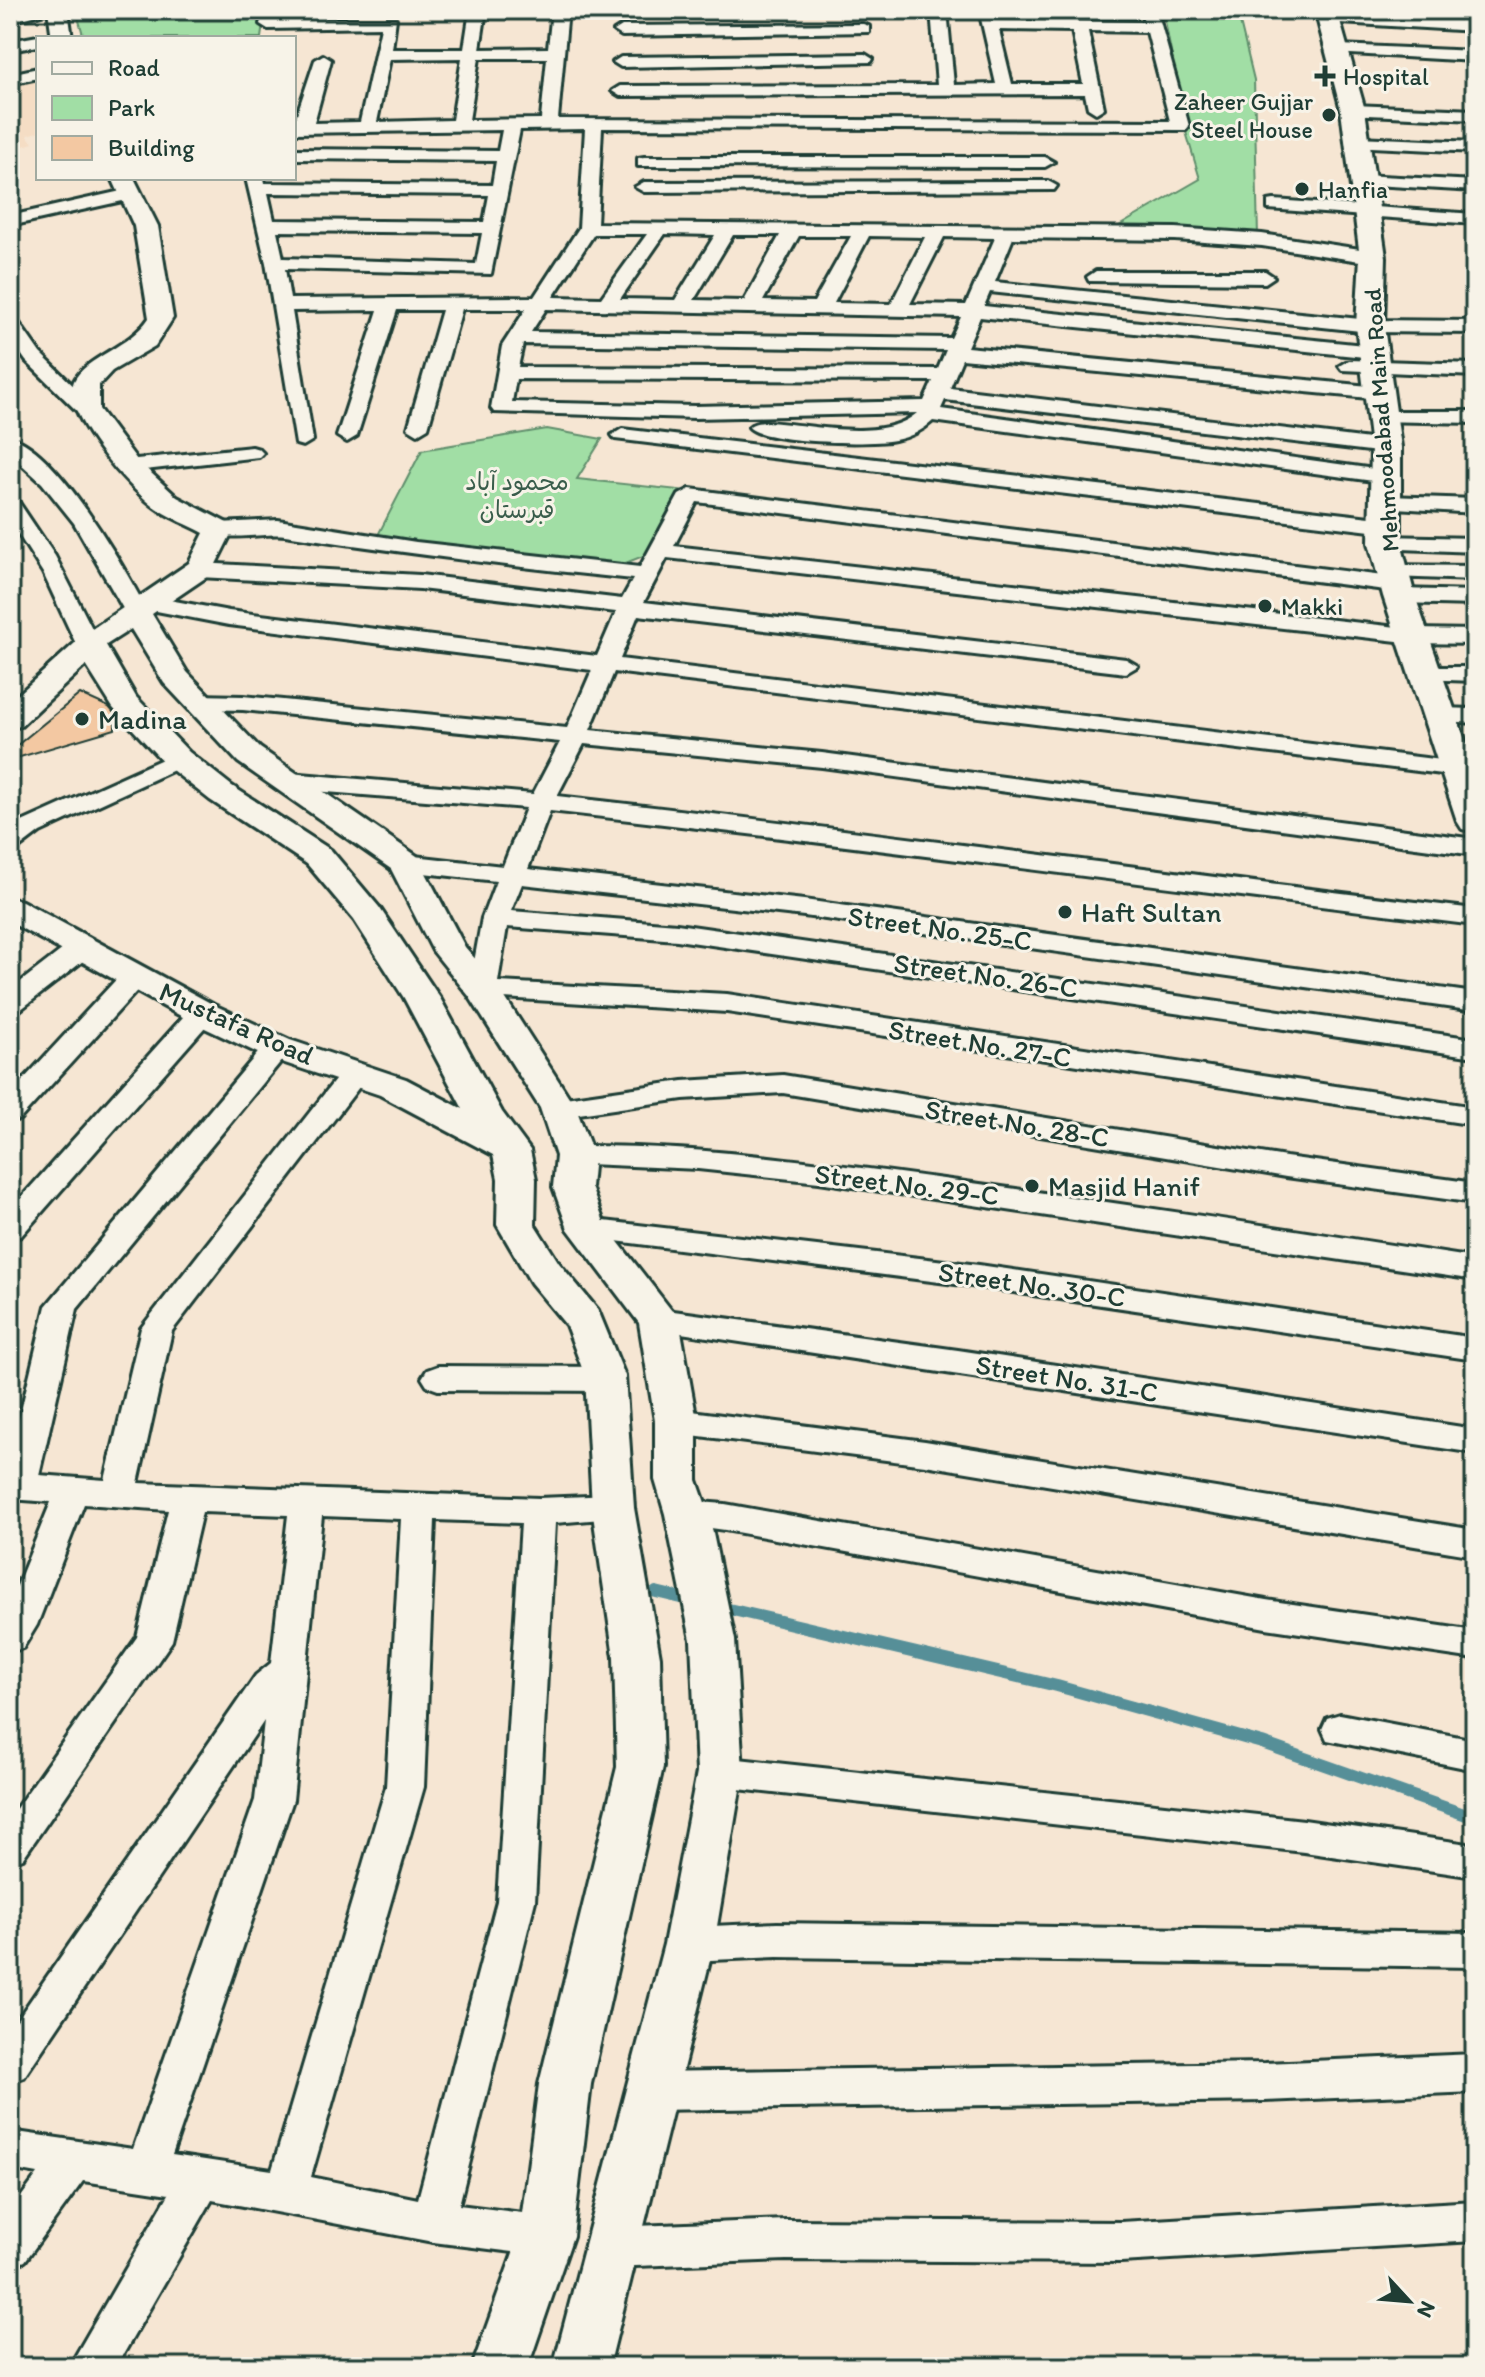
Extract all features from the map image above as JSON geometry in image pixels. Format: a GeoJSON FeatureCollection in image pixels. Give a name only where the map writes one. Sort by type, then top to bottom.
{"type":"FeatureCollection","features":[{"type":"Feature","properties":{"kind":"main road","name":"Mehmoodabad Main Road"},"geometry":{"type":"LineString","coordinates":[[1328,15],[1353,110],[1373,257],[1376,371],[1386,447],[1390,543],[1440,715],[1462,762],[1474,814]]}},
{"type":"Feature","properties":{"kind":"street"},"geometry":{"type":"LineString","coordinates":[[10,17],[49,10]]}},
{"type":"Feature","properties":{"kind":"street"},"geometry":{"type":"LineString","coordinates":[[58,10],[60,36]]}},
{"type":"Feature","properties":{"kind":"street"},"geometry":{"type":"LineString","coordinates":[[272,10],[268,24],[337,17],[392,16],[368,126]]}},
{"type":"Feature","properties":{"kind":"street"},"geometry":{"type":"LineString","coordinates":[[460,125],[478,10]]}},
{"type":"Feature","properties":{"kind":"street"},"geometry":{"type":"LineString","coordinates":[[549,124],[560,10]]}},
{"type":"Feature","properties":{"kind":"street"},"geometry":{"type":"LineString","coordinates":[[618,123],[623,10]]}},
{"type":"Feature","properties":{"kind":"street"},"geometry":{"type":"LineString","coordinates":[[861,10],[871,125]]}},
{"type":"Feature","properties":{"kind":"street"},"geometry":{"type":"LineString","coordinates":[[939,10],[946,89]]}},
{"type":"Feature","properties":{"kind":"street"},"geometry":{"type":"LineString","coordinates":[[1328,15],[1475,26]]}},
{"type":"Feature","properties":{"kind":"street"},"geometry":{"type":"LineString","coordinates":[[644,143],[871,125],[1180,126],[1151,18],[1079,26],[989,17],[1005,89]]}},
{"type":"Feature","properties":{"kind":"street"},"geometry":{"type":"LineString","coordinates":[[1079,26],[1099,126]]}},
{"type":"Feature","properties":{"kind":"street"},"geometry":{"type":"LineString","coordinates":[[622,31],[863,29]]}},
{"type":"Feature","properties":{"kind":"street"},"geometry":{"type":"LineString","coordinates":[[10,46],[36,41]]}},
{"type":"Feature","properties":{"kind":"street"},"geometry":{"type":"LineString","coordinates":[[1339,50],[1475,56]]}},
{"type":"Feature","properties":{"kind":"street"},"geometry":{"type":"LineString","coordinates":[[383,54],[556,53]]}},
{"type":"Feature","properties":{"kind":"street"},"geometry":{"type":"LineString","coordinates":[[621,62],[865,59]]}},
{"type":"Feature","properties":{"kind":"street"},"geometry":{"type":"LineString","coordinates":[[323,60],[299,128],[618,123],[644,143],[1045,162]]}},
{"type":"Feature","properties":{"kind":"street"},"geometry":{"type":"LineString","coordinates":[[10,79],[36,73]]}},
{"type":"Feature","properties":{"kind":"street"},"geometry":{"type":"LineString","coordinates":[[986,88],[991,125]]}},
{"type":"Feature","properties":{"kind":"street"},"geometry":{"type":"LineString","coordinates":[[620,91],[1092,89]]}},
{"type":"Feature","properties":{"kind":"street"},"geometry":{"type":"LineString","coordinates":[[1353,110],[1475,115]]}},
{"type":"Feature","properties":{"kind":"street"},"geometry":{"type":"LineString","coordinates":[[594,124],[588,228],[517,338],[501,408],[695,412],[936,397],[1475,573]]}},
{"type":"Feature","properties":{"kind":"street"},"geometry":{"type":"LineString","coordinates":[[275,263],[484,270],[512,125]]}},
{"type":"Feature","properties":{"kind":"street"},"geometry":{"type":"LineString","coordinates":[[367,189],[387,126]]}},
{"type":"Feature","properties":{"kind":"street"},"geometry":{"type":"LineString","coordinates":[[1357,142],[1475,147]]}},
{"type":"Feature","properties":{"kind":"street"},"geometry":{"type":"LineString","coordinates":[[644,143],[644,194],[1048,186]]}},
{"type":"Feature","properties":{"kind":"street"},"geometry":{"type":"LineString","coordinates":[[296,154],[506,156]]}},
{"type":"Feature","properties":{"kind":"street"},"geometry":{"type":"LineString","coordinates":[[1362,180],[1475,186]]}},
{"type":"Feature","properties":{"kind":"street"},"geometry":{"type":"LineString","coordinates":[[303,440],[275,263],[256,183],[367,189],[499,190]]}},
{"type":"Feature","properties":{"kind":"street"},"geometry":{"type":"LineString","coordinates":[[10,221],[126,186],[146,226],[161,318],[146,341],[103,366],[86,383],[86,409]]}},
{"type":"Feature","properties":{"kind":"street"},"geometry":{"type":"LineString","coordinates":[[1274,205],[1475,219]]}},
{"type":"Feature","properties":{"kind":"street"},"geometry":{"type":"LineString","coordinates":[[652,229],[643,213],[1056,214]]}},
{"type":"Feature","properties":{"kind":"street"},"geometry":{"type":"LineString","coordinates":[[266,225],[492,228]]}},
{"type":"Feature","properties":{"kind":"street"},"geometry":{"type":"LineString","coordinates":[[588,228],[1005,235],[1175,234],[1262,240],[1373,257]]}},
{"type":"Feature","properties":{"kind":"street"},"geometry":{"type":"LineString","coordinates":[[607,304],[652,229]]}},
{"type":"Feature","properties":{"kind":"street"},"geometry":{"type":"LineString","coordinates":[[681,306],[727,230]]}},
{"type":"Feature","properties":{"kind":"street"},"geometry":{"type":"LineString","coordinates":[[750,307],[792,231]]}},
{"type":"Feature","properties":{"kind":"street"},"geometry":{"type":"LineString","coordinates":[[821,308],[862,232]]}},
{"type":"Feature","properties":{"kind":"street"},"geometry":{"type":"LineString","coordinates":[[898,309],[936,234]]}},
{"type":"Feature","properties":{"kind":"street"},"geometry":{"type":"LineString","coordinates":[[695,412],[726,422],[877,438],[902,435],[919,427],[936,397],[1005,235]]}},
{"type":"Feature","properties":{"kind":"street"},"geometry":{"type":"LineString","coordinates":[[1096,277],[1265,277]]}},
{"type":"Feature","properties":{"kind":"street"},"geometry":{"type":"LineString","coordinates":[[1194,364],[1220,277]]}},
{"type":"Feature","properties":{"kind":"street"},"geometry":{"type":"LineString","coordinates":[[983,286],[1210,309],[1376,371],[1475,417]]}},
{"type":"Feature","properties":{"kind":"street"},"geometry":{"type":"LineString","coordinates":[[347,436],[390,303]]}},
{"type":"Feature","properties":{"kind":"street"},"geometry":{"type":"LineString","coordinates":[[418,428],[454,303]]}},
{"type":"Feature","properties":{"kind":"street"},"geometry":{"type":"LineString","coordinates":[[281,305],[540,303],[973,311],[1203,334],[1376,371],[1475,327]]}},
{"type":"Feature","properties":{"kind":"street"},"geometry":{"type":"LineString","coordinates":[[10,324],[33,357],[86,409],[127,466],[167,503],[219,530],[278,527],[416,549],[646,574]]}},
{"type":"Feature","properties":{"kind":"street"},"geometry":{"type":"LineString","coordinates":[[1006,334],[1194,364]]}},
{"type":"Feature","properties":{"kind":"street"},"geometry":{"type":"LineString","coordinates":[[517,338],[957,348],[1194,364],[1376,371],[1475,370]]}},
{"type":"Feature","properties":{"kind":"street"},"geometry":{"type":"LineString","coordinates":[[507,373],[936,397],[1386,447]]}},
{"type":"Feature","properties":{"kind":"street"},"geometry":{"type":"LineString","coordinates":[[622,435],[1390,543],[1475,598]]}},
{"type":"Feature","properties":{"kind":"street"},"geometry":{"type":"LineString","coordinates":[[10,443],[59,491],[102,552],[175,677],[197,702],[249,755],[405,863],[450,951],[483,990],[558,1108],[575,1156],[572,1187],[587,1229],[659,1320],[676,1421],[676,1480],[687,1514],[713,1640],[720,1772],[689,1944],[581,2367]]}},
{"type":"Feature","properties":{"kind":"street"},"geometry":{"type":"LineString","coordinates":[[127,466],[252,453]]}},
{"type":"Feature","properties":{"kind":"street"},"geometry":{"type":"LineString","coordinates":[[483,990],[495,918],[541,802],[576,735],[631,604],[690,495],[1390,543],[1475,545]]}},
{"type":"Feature","properties":{"kind":"street"},"geometry":{"type":"LineString","coordinates":[[10,506],[28,529],[71,602],[124,702],[178,759],[221,793],[319,857],[375,926],[422,998],[486,1117],[511,1150],[517,1179],[516,1225],[545,1273],[584,1320],[604,1379],[613,1508],[637,1657],[640,1767],[565,2084],[546,2236],[500,2367]]}},
{"type":"Feature","properties":{"kind":"street"},"geometry":{"type":"LineString","coordinates":[[1390,543],[1475,506]]}},
{"type":"Feature","properties":{"kind":"street"},"geometry":{"type":"LineString","coordinates":[[11,717],[92,643],[199,570],[219,530]]}},
{"type":"Feature","properties":{"kind":"street"},"geometry":{"type":"LineString","coordinates":[[660,551],[1415,636],[1475,637]]}},
{"type":"Feature","properties":{"kind":"street"},"geometry":{"type":"LineString","coordinates":[[199,570],[420,582],[631,604],[1126,666]]}},
{"type":"Feature","properties":{"kind":"street"},"geometry":{"type":"LineString","coordinates":[[139,612],[229,618],[1462,762]]}},
{"type":"Feature","properties":{"kind":"street"},"geometry":{"type":"LineString","coordinates":[[1427,674],[1475,674]]}},
{"type":"Feature","properties":{"kind":"street"},"geometry":{"type":"LineString","coordinates":[[197,702],[243,703],[822,760],[1475,847]]}},
{"type":"Feature","properties":{"kind":"street"},"geometry":{"type":"LineString","coordinates":[[1440,715],[1475,716]]}},
{"type":"Feature","properties":{"kind":"street"},"geometry":{"type":"LineString","coordinates":[[10,843],[31,827],[178,759]]}},
{"type":"Feature","properties":{"kind":"street"},"geometry":{"type":"LineString","coordinates":[[289,781],[541,802],[833,834],[1128,876],[1475,917]]}},
{"type":"Feature","properties":{"kind":"street","name":"Street No. 25-C"},"geometry":{"type":"LineString","coordinates":[[405,863],[804,908],[1475,1002]]}},
{"type":"Feature","properties":{"kind":"street","name":"Mustafa Road"},"geometry":{"type":"LineString","coordinates":[[14,915],[202,1013],[277,1048],[356,1072],[393,1087],[511,1150]]}},
{"type":"Feature","properties":{"kind":"street","name":"Street No. 26-C"},"geometry":{"type":"LineString","coordinates":[[495,918],[677,932],[1475,1048]]}},
{"type":"Feature","properties":{"kind":"street"},"geometry":{"type":"LineString","coordinates":[[10,1004],[82,948]]}},
{"type":"Feature","properties":{"kind":"street"},"geometry":{"type":"LineString","coordinates":[[10,1112],[134,977]]}},
{"type":"Feature","properties":{"kind":"street","name":"Street No. 27-C"},"geometry":{"type":"LineString","coordinates":[[483,990],[727,1003],[1475,1116]]}},
{"type":"Feature","properties":{"kind":"street"},"geometry":{"type":"LineString","coordinates":[[10,1229],[202,1013]]}},
{"type":"Feature","properties":{"kind":"street"},"geometry":{"type":"LineString","coordinates":[[277,1048],[62,1306],[15,1485],[188,1499],[539,1511],[613,1508]]}},
{"type":"Feature","properties":{"kind":"street"},"geometry":{"type":"LineString","coordinates":[[119,1492],[157,1328],[356,1072]]}},
{"type":"Feature","properties":{"kind":"street","name":"Street No. 28-C"},"geometry":{"type":"LineString","coordinates":[[558,1108],[683,1090],[783,1084],[1286,1167],[1475,1193]]}},
{"type":"Feature","properties":{"kind":"street","name":"Street No. 29-C"},"geometry":{"type":"LineString","coordinates":[[575,1156],[631,1154],[715,1159],[1003,1196],[1475,1269]]}},
{"type":"Feature","properties":{"kind":"street","name":"Street No. 30-C"},"geometry":{"type":"LineString","coordinates":[[587,1229],[979,1276],[1475,1349]]}},
{"type":"Feature","properties":{"kind":"street","name":"Street No. 31-C"},"geometry":{"type":"LineString","coordinates":[[659,1320],[958,1361],[1475,1441]]}},
{"type":"Feature","properties":{"kind":"street"},"geometry":{"type":"LineString","coordinates":[[438,1378],[604,1379]]}},
{"type":"Feature","properties":{"kind":"street"},"geometry":{"type":"LineString","coordinates":[[676,1421],[925,1453],[1475,1543]]}},
{"type":"Feature","properties":{"kind":"street"},"geometry":{"type":"LineString","coordinates":[[10,1638],[30,1598],[72,1491]]}},
{"type":"Feature","properties":{"kind":"street"},"geometry":{"type":"LineString","coordinates":[[10,1847],[154,1641],[188,1499]]}},
{"type":"Feature","properties":{"kind":"street"},"geometry":{"type":"LineString","coordinates":[[146,2171],[274,1800],[306,1503]]}},
{"type":"Feature","properties":{"kind":"street"},"geometry":{"type":"LineString","coordinates":[[286,2192],[405,1787],[419,1507]]}},
{"type":"Feature","properties":{"kind":"street"},"geometry":{"type":"LineString","coordinates":[[433,2222],[516,1901],[539,1511]]}},
{"type":"Feature","properties":{"kind":"street"},"geometry":{"type":"LineString","coordinates":[[687,1514],[725,1517],[1266,1614],[1475,1645]]}},
{"type":"Feature","properties":{"kind":"street"},"geometry":{"type":"LineString","coordinates":[[10,2064],[269,1685],[289,1669]]}},
{"type":"Feature","properties":{"kind":"street"},"geometry":{"type":"LineString","coordinates":[[1340,1729],[1475,1755]]}},
{"type":"Feature","properties":{"kind":"street"},"geometry":{"type":"LineString","coordinates":[[720,1772],[1304,1836],[1475,1861]]}},
{"type":"Feature","properties":{"kind":"street"},"geometry":{"type":"LineString","coordinates":[[689,1944],[777,1940],[1475,1950]]}},
{"type":"Feature","properties":{"kind":"street"},"geometry":{"type":"LineString","coordinates":[[649,2091],[1265,2082],[1475,2073]]}},
{"type":"Feature","properties":{"kind":"street"},"geometry":{"type":"LineString","coordinates":[[10,2150],[286,2192],[433,2222],[546,2236]]}},
{"type":"Feature","properties":{"kind":"street"},"geometry":{"type":"LineString","coordinates":[[10,2247],[73,2160]]}},
{"type":"Feature","properties":{"kind":"street"},"geometry":{"type":"LineString","coordinates":[[91,2367],[201,2179]]}},
{"type":"Feature","properties":{"kind":"street"},"geometry":{"type":"LineString","coordinates":[[611,2247],[786,2240],[1121,2242],[1475,2221]]}},
{"type":"Feature","properties":{"kind":"shaded area"},"geometry":{"type":"Polygon","coordinates":[[[36,77],[36,133],[27,135],[33,143],[10,150],[10,82],[36,77]]]}},
{"type":"Feature","properties":{"kind":"green space"},"geometry":{"type":"Polygon","coordinates":[[[76,10],[265,10],[261,36],[83,36],[76,10]]]}},
{"type":"Feature","properties":{"kind":"green space"},"geometry":{"type":"Polygon","coordinates":[[[1163,10],[1237,10],[1254,80],[1258,236],[1110,231],[1200,179],[1186,132],[1163,10]]]}},
{"type":"Feature","properties":{"kind":"green space","name":"محمود آباد قبرستان"},"geometry":{"type":"Polygon","coordinates":[[[547,429],[602,439],[577,479],[688,491],[656,551],[623,564],[434,549],[378,535],[422,450],[547,429]]]}},
{"type":"Feature","properties":{"kind":"building","name":"Madina"},"geometry":{"type":"Polygon","coordinates":[[[80,694],[109,707],[115,714],[115,729],[10,760],[10,751],[80,694]]]}},
{"type":"Feature","properties":{"kind":"waterway"},"geometry":{"type":"LineString","coordinates":[[656,1592],[694,1601]]}},
{"type":"Feature","properties":{"kind":"waterway"},"geometry":{"type":"LineString","coordinates":[[720,1607],[1057,1686],[1262,1743],[1475,1818]]}},
{"type":"Feature","properties":{"kind":"place","name":"Hospital"},"geometry":{"type":"Point","coordinates":[1325,76]}},
{"type":"Feature","properties":{"kind":"place","name":"Zaheer Gujjar Steel House"},"geometry":{"type":"Point","coordinates":[1329,115]}},
{"type":"Feature","properties":{"kind":"place","name":"Hanfia"},"geometry":{"type":"Point","coordinates":[1302,189]}},
{"type":"Feature","properties":{"kind":"place","name":"Makki"},"geometry":{"type":"Point","coordinates":[1265,606]}},
{"type":"Feature","properties":{"kind":"place","name":"Madina"},"geometry":{"type":"Point","coordinates":[82,719]}},
{"type":"Feature","properties":{"kind":"place","name":"Haft Sultan"},"geometry":{"type":"Point","coordinates":[1065,912]}},
{"type":"Feature","properties":{"kind":"place","name":"Masjid Hanif"},"geometry":{"type":"Point","coordinates":[1032,1186]}}]}
